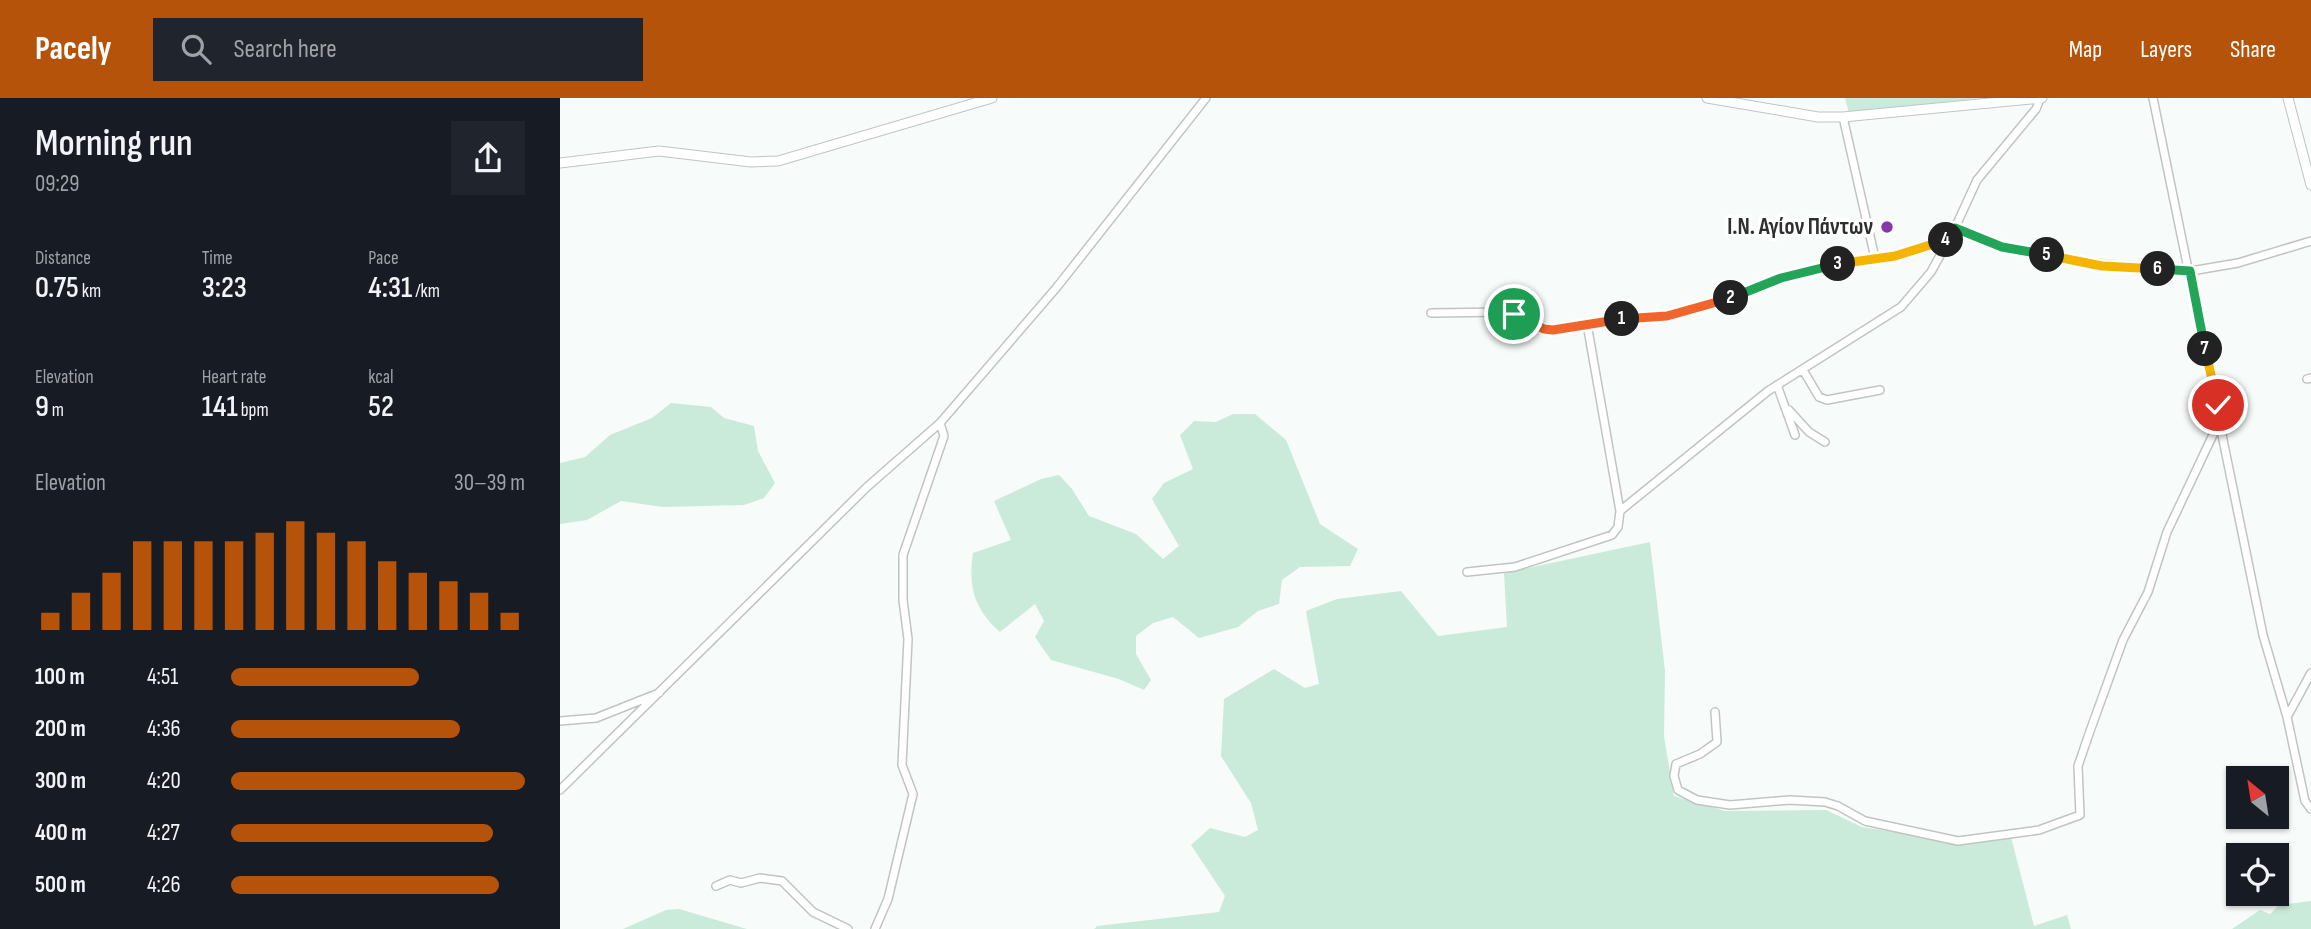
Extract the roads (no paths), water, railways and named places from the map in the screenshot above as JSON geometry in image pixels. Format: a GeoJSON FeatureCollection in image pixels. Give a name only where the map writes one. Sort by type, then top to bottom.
{"type":"FeatureCollection","features":[{"type":"Feature","properties":{"kind":"street"},"geometry":{"type":"LineString","coordinates":[[560,163],[659,151],[751,162],[778,162],[992,98]]}},
{"type":"Feature","properties":{"kind":"street"},"geometry":{"type":"LineString","coordinates":[[560,790],[867,487],[940,423],[1041,307],[1206,98]]}},
{"type":"Feature","properties":{"kind":"street"},"geometry":{"type":"LineString","coordinates":[[1707,98],[1792,113],[1843,117],[2041,98]]}},
{"type":"Feature","properties":{"kind":"street"},"geometry":{"type":"LineString","coordinates":[[1620,511],[1697,452],[1743,409],[1824,353],[1901,307],[1931,272],[1977,180],[2029,118],[2041,98]]}},
{"type":"Feature","properties":{"kind":"street"},"geometry":{"type":"LineString","coordinates":[[2153,98],[2263,635],[2287,717],[2305,801],[2311,809]]}},
{"type":"Feature","properties":{"kind":"street"},"geometry":{"type":"LineString","coordinates":[[2288,98],[2311,184]]}},
{"type":"Feature","properties":{"kind":"street"},"geometry":{"type":"LineString","coordinates":[[1843,117],[1875,258]]}},
{"type":"Feature","properties":{"kind":"street"},"geometry":{"type":"LineString","coordinates":[[1955,228],[2002,247],[2080,262],[2190,271],[2238,263],[2311,241]]}},
{"type":"Feature","properties":{"kind":"street"},"geometry":{"type":"LineString","coordinates":[[1432,313],[1507,312],[1553,330],[1667,316],[1727,299],[1798,273],[1945,242]]}},
{"type":"Feature","properties":{"kind":"street"},"geometry":{"type":"LineString","coordinates":[[1467,572],[1515,567],[1605,538],[1616,531],[1620,511],[1587,324]]}},
{"type":"Feature","properties":{"kind":"street"},"geometry":{"type":"LineString","coordinates":[[1803,370],[1819,397],[1827,400],[1880,390]]}},
{"type":"Feature","properties":{"kind":"street"},"geometry":{"type":"LineString","coordinates":[[1777,385],[1788,409],[1795,435]]}},
{"type":"Feature","properties":{"kind":"street"},"geometry":{"type":"LineString","coordinates":[[1788,409],[1808,432],[1825,442]]}},
{"type":"Feature","properties":{"kind":"street"},"geometry":{"type":"LineString","coordinates":[[1715,712],[1717,742],[1700,754],[1676,764],[1674,776],[1678,790],[1697,800],[1730,805],[1790,800],[1825,803],[1838,806],[1865,821],[1958,841],[2039,830],[2080,815],[2078,766],[2086,742],[2123,640],[2148,592],[2167,532],[2211,445],[2220,420]]}},
{"type":"Feature","properties":{"kind":"street"},"geometry":{"type":"LineString","coordinates":[[875,929],[888,899],[913,793],[902,765],[908,639],[903,600],[904,555],[944,436],[940,423]]}},
{"type":"Feature","properties":{"kind":"street"},"geometry":{"type":"LineString","coordinates":[[2287,717],[2311,673]]}},
{"type":"Feature","properties":{"kind":"street"},"geometry":{"type":"LineString","coordinates":[[560,721],[596,718],[662,692]]}},
{"type":"Feature","properties":{"kind":"street"},"geometry":{"type":"LineString","coordinates":[[716,886],[730,880],[741,883],[760,878],[782,881],[813,912],[848,929]]}},
{"type":"Feature","properties":{"kind":"place","name":"Ι.Ν. Αγίον Πάντων"},"geometry":{"type":"Point","coordinates":[1887,227]}}]}
